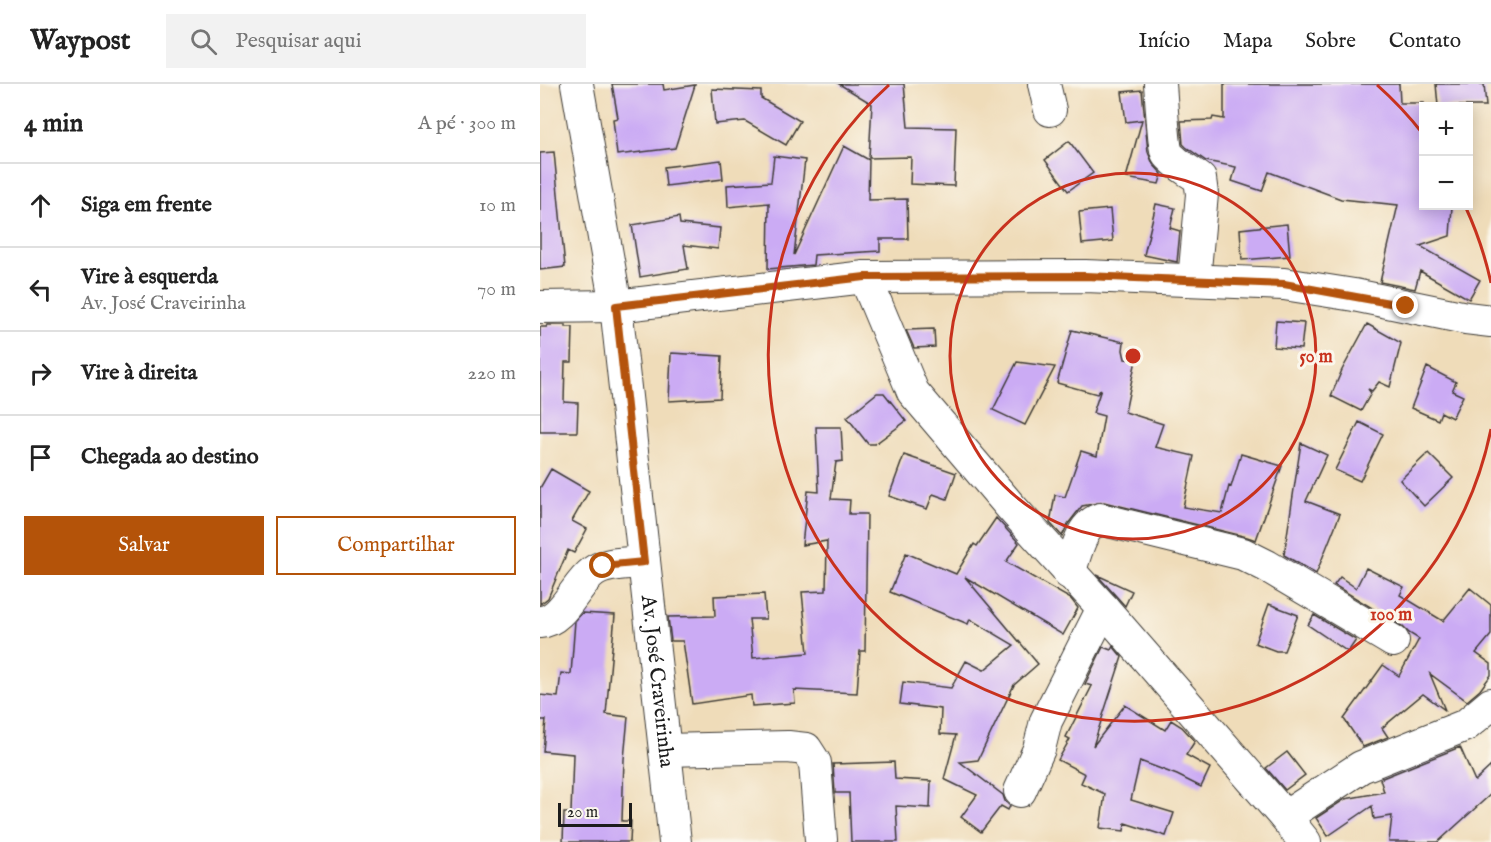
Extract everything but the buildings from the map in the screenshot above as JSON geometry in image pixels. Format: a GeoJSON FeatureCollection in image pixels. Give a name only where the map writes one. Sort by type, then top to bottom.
{"type":"FeatureCollection","features":[{"type":"Feature","properties":{"kind":"street","name":"Av. José Craveirinha"},"geometry":{"type":"LineString","coordinates":[[577,84],[616,306],[675,842]]}},
{"type":"Feature","properties":{"kind":"street"},"geometry":{"type":"LineString","coordinates":[[1160,84],[1165,127],[1164,148],[1168,155],[1200,179],[1202,194],[1194,280]]}},
{"type":"Feature","properties":{"kind":"street"},"geometry":{"type":"LineString","coordinates":[[540,307],[616,306],[865,277],[1085,276],[1284,284],[1491,321]]}},
{"type":"Feature","properties":{"kind":"street"},"geometry":{"type":"LineString","coordinates":[[865,277],[913,392],[1305,842]]}},
{"type":"Feature","properties":{"kind":"street"},"geometry":{"type":"LineString","coordinates":[[1069,573],[1086,527],[1092,521],[1100,519],[1243,554],[1393,641]]}},
{"type":"Feature","properties":{"kind":"street"},"geometry":{"type":"LineString","coordinates":[[540,622],[547,622],[555,618],[576,590],[593,572],[603,566],[644,562]]}},
{"type":"Feature","properties":{"kind":"street"},"geometry":{"type":"LineString","coordinates":[[1020,791],[1039,749],[1046,721],[1103,608]]}},
{"type":"Feature","properties":{"kind":"street"},"geometry":{"type":"LineString","coordinates":[[1285,817],[1360,767],[1466,725],[1491,704]]}},
{"type":"Feature","properties":{"kind":"street"},"geometry":{"type":"LineString","coordinates":[[665,750],[788,747],[806,749],[815,763],[821,840]]}},
{"type":"Feature","properties":{"kind":"route"},"geometry":{"type":"LineString","coordinates":[[603,566],[644,562],[616,306],[865,277],[1085,276],[1284,284],[1406,306]]}}]}
